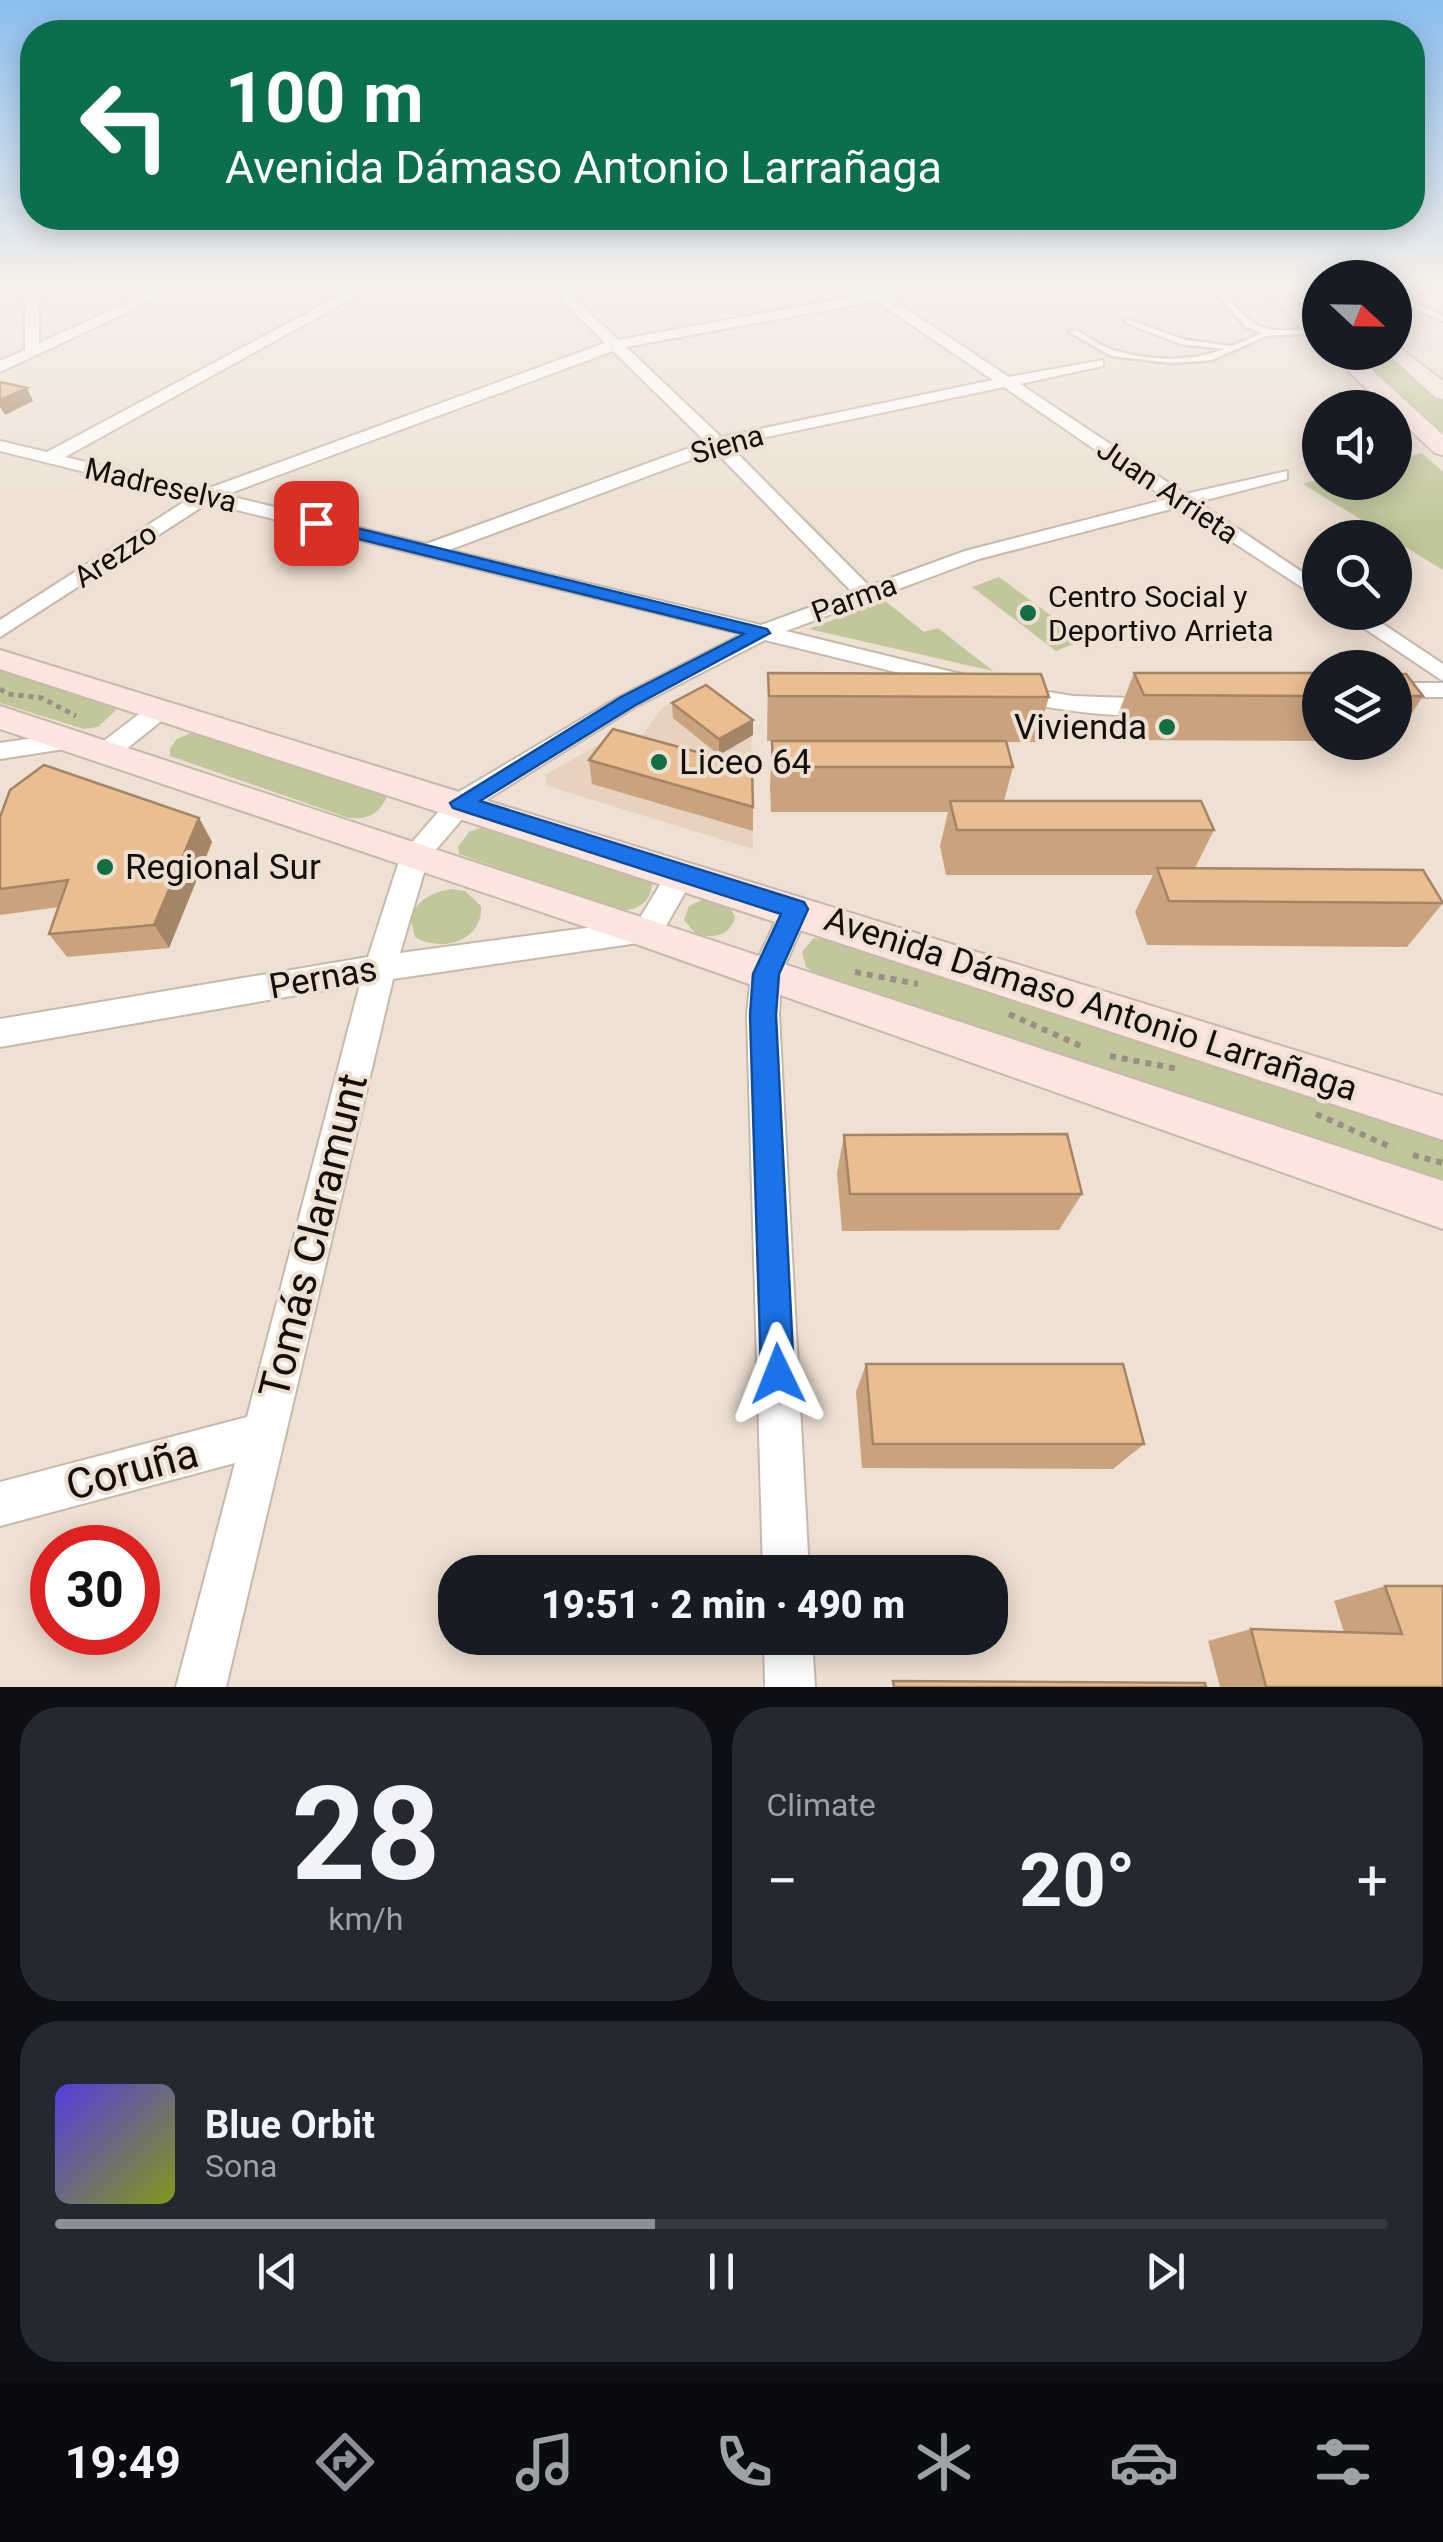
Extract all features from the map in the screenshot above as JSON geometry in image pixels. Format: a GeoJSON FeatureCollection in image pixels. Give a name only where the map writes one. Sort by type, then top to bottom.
{"type":"FeatureCollection","features":[{"type":"Feature","properties":{"kind":"street"},"geometry":{"type":"LineString","coordinates":[[48,458],[215,367]]}},
{"type":"Feature","properties":{"kind":"street","name":"Arezzo"},"geometry":{"type":"LineString","coordinates":[[0,630],[206,496],[558,367]]}},
{"type":"Feature","properties":{"kind":"street"},"geometry":{"type":"LineString","coordinates":[[636,367],[865,594]]}},
{"type":"Feature","properties":{"kind":"street","name":"Juan Arrieta"},"geometry":{"type":"LineString","coordinates":[[983,367],[1302,580]]}},
{"type":"Feature","properties":{"kind":"street","name":"Siena"},"geometry":{"type":"LineString","coordinates":[[426,551],[718,444],[1080,367]]}},
{"type":"Feature","properties":{"kind":"street"},"geometry":{"type":"LineString","coordinates":[[1414,367],[1443,392]]}},
{"type":"Feature","properties":{"kind":"street"},"geometry":{"type":"LineString","coordinates":[[1358,370],[1443,448]]}},
{"type":"Feature","properties":{"kind":"street","name":"Madreselva"},"geometry":{"type":"LineString","coordinates":[[0,446],[1044,700],[1132,708],[1174,706]]}},
{"type":"Feature","properties":{"kind":"street","name":"Parma"},"geometry":{"type":"LineString","coordinates":[[460,803],[628,702],[761,633],[972,555],[1281,475]]}},
{"type":"Feature","properties":{"kind":"street"},"geometry":{"type":"LineString","coordinates":[[1377,630],[1443,674]]}},
{"type":"Feature","properties":{"kind":"street","name":"Avenida Dámaso Antonio Larrañaga"},"geometry":{"type":"LineString","coordinates":[[0,658],[682,872],[1443,1118]]}},
{"type":"Feature","properties":{"kind":"street"},"geometry":{"type":"LineString","coordinates":[[1412,690],[1443,690]]}},
{"type":"Feature","properties":{"kind":"street"},"geometry":{"type":"LineString","coordinates":[[117,744],[160,710]]}},
{"type":"Feature","properties":{"kind":"street","name":"Avenida Dámaso Antonio Larrañaga"},"geometry":{"type":"LineString","coordinates":[[0,717],[68,741],[117,744],[415,855],[1443,1205]]}},
{"type":"Feature","properties":{"kind":"street"},"geometry":{"type":"LineString","coordinates":[[0,751],[68,741]]}},
{"type":"Feature","properties":{"kind":"street","name":"Tomás Claramunt"},"geometry":{"type":"LineString","coordinates":[[202,1687],[380,968],[415,855],[460,803]]}},
{"type":"Feature","properties":{"kind":"street"},"geometry":{"type":"LineString","coordinates":[[647,932],[682,872]]}},
{"type":"Feature","properties":{"kind":"street"},"geometry":{"type":"LineString","coordinates":[[785,1555],[763,1015],[766,974],[796,909]]}},
{"type":"Feature","properties":{"kind":"street","name":"Pernas"},"geometry":{"type":"LineString","coordinates":[[0,1033],[380,968],[647,932]]}},
{"type":"Feature","properties":{"kind":"street","name":"Coruña"},"geometry":{"type":"LineString","coordinates":[[0,1504],[264,1434]]}},
{"type":"Feature","properties":{"kind":"street"},"geometry":{"type":"LineString","coordinates":[[789,1655],[790,1687]]}},
{"type":"Feature","properties":{"kind":"path"},"geometry":{"type":"LineString","coordinates":[[0,689],[8,694],[42,698],[92,724],[117,744]]}},
{"type":"Feature","properties":{"kind":"path"},"geometry":{"type":"LineString","coordinates":[[845,970],[928,986]]}},
{"type":"Feature","properties":{"kind":"path"},"geometry":{"type":"LineString","coordinates":[[999,1010],[1096,1053],[1188,1071]]}},
{"type":"Feature","properties":{"kind":"path"},"geometry":{"type":"LineString","coordinates":[[1314,1114],[1402,1153],[1443,1163]]}},
{"type":"Feature","properties":{"kind":"shaded area","name":"Liceo 64"},"geometry":{"type":"Polygon","coordinates":[[[694,690],[751,729],[753,849],[547,786],[545,775],[605,741],[632,749],[662,708],[694,690]]]}},
{"type":"Feature","properties":{"kind":"green space"},"geometry":{"type":"Polygon","coordinates":[[[1367,370],[1408,370],[1443,400],[1443,439],[1412,411],[1412,390],[1389,390],[1367,370]]]}},
{"type":"Feature","properties":{"kind":"green space"},"geometry":{"type":"Polygon","coordinates":[[[1422,453],[1443,472],[1443,570],[1412,551],[1412,520],[1362,520],[1329,500],[1412,500],[1412,456],[1422,453]]]}},
{"type":"Feature","properties":{"kind":"green space","name":"Centro Social y Deportivo Arrieta"},"geometry":{"type":"Polygon","coordinates":[[[999,577],[1084,640],[1056,651],[972,587],[999,577]]]}},
{"type":"Feature","properties":{"kind":"green space"},"geometry":{"type":"Polygon","coordinates":[[[884,600],[924,632],[938,628],[993,671],[809,629],[884,600]]]}},
{"type":"Feature","properties":{"kind":"green space"},"geometry":{"type":"Polygon","coordinates":[[[0,668],[112,704],[116,710],[98,727],[84,729],[0,703],[0,668]]]}},
{"type":"Feature","properties":{"kind":"green space"},"geometry":{"type":"Polygon","coordinates":[[[193,732],[387,796],[372,814],[349,818],[170,756],[170,748],[177,739],[193,732]]]}},
{"type":"Feature","properties":{"kind":"green space"},"geometry":{"type":"Polygon","coordinates":[[[487,826],[646,878],[652,884],[649,896],[638,907],[621,911],[459,854],[458,847],[469,832],[487,826]]]}},
{"type":"Feature","properties":{"kind":"green space"},"geometry":{"type":"Polygon","coordinates":[[[452,889],[465,891],[481,906],[475,928],[459,941],[448,943],[415,937],[410,917],[418,905],[432,894],[452,889]]]}},
{"type":"Feature","properties":{"kind":"green space"},"geometry":{"type":"Polygon","coordinates":[[[708,897],[729,905],[735,917],[730,928],[709,936],[696,934],[684,920],[689,906],[708,897]]]}},
{"type":"Feature","properties":{"kind":"green space"},"geometry":{"type":"Polygon","coordinates":[[[823,937],[1443,1132],[1443,1184],[820,977],[806,967],[802,952],[813,939],[823,937]]]}},
{"type":"Feature","properties":{"kind":"building"},"geometry":{"type":"Polygon","coordinates":[[[0,382],[27,388],[0,400],[0,382]]]}},
{"type":"Feature","properties":{"kind":"building"},"geometry":{"type":"Polygon","coordinates":[[[768,673],[1041,674],[1049,697],[769,696],[768,673]]]}},
{"type":"Feature","properties":{"kind":"building"},"geometry":{"type":"Polygon","coordinates":[[[1134,673],[1302,673],[1302,696],[1144,695],[1134,673]]]}},
{"type":"Feature","properties":{"kind":"building"},"geometry":{"type":"Polygon","coordinates":[[[1412,682],[1423,696],[1412,696],[1412,682]]]}},
{"type":"Feature","properties":{"kind":"building"},"geometry":{"type":"Polygon","coordinates":[[[706,685],[753,720],[719,739],[672,703],[706,685]]]}},
{"type":"Feature","properties":{"kind":"building"},"geometry":{"type":"Polygon","coordinates":[[[613,729],[752,767],[753,807],[589,760],[613,729]]]}},
{"type":"Feature","properties":{"kind":"building"},"geometry":{"type":"Polygon","coordinates":[[[772,741],[1006,741],[1013,767],[773,767],[772,741]]]}},
{"type":"Feature","properties":{"kind":"building","name":"Regional Sur"},"geometry":{"type":"Polygon","coordinates":[[[44,765],[199,818],[154,925],[49,934],[68,880],[0,889],[0,817],[10,790],[44,765]]]}},
{"type":"Feature","properties":{"kind":"building"},"geometry":{"type":"Polygon","coordinates":[[[950,801],[1201,801],[1214,830],[957,830],[950,801]]]}},
{"type":"Feature","properties":{"kind":"building"},"geometry":{"type":"Polygon","coordinates":[[[1157,868],[1423,870],[1443,903],[1169,901],[1157,868]]]}},
{"type":"Feature","properties":{"kind":"building"},"geometry":{"type":"Polygon","coordinates":[[[1067,1134],[1082,1194],[850,1194],[844,1135],[1067,1134]]]}},
{"type":"Feature","properties":{"kind":"building"},"geometry":{"type":"Polygon","coordinates":[[[866,1364],[1123,1364],[1144,1444],[873,1444],[866,1364]]]}},
{"type":"Feature","properties":{"kind":"building"},"geometry":{"type":"Polygon","coordinates":[[[1385,1586],[1443,1586],[1443,1687],[1266,1687],[1251,1629],[1402,1634],[1385,1586]]]}},
{"type":"Feature","properties":{"kind":"building"},"geometry":{"type":"Polygon","coordinates":[[[893,1681],[1205,1683],[1206,1687],[894,1687],[893,1681]]]}},
{"type":"Feature","properties":{"kind":"place","name":"Centro Social y Deportivo Arrieta"},"geometry":{"type":"Point","coordinates":[1028,613]}},
{"type":"Feature","properties":{"kind":"place","name":"Vivienda"},"geometry":{"type":"Point","coordinates":[1167,727]}},
{"type":"Feature","properties":{"kind":"place","name":"Liceo 64"},"geometry":{"type":"Point","coordinates":[659,762]}},
{"type":"Feature","properties":{"kind":"place","name":"Regional Sur"},"geometry":{"type":"Point","coordinates":[105,867]}},
{"type":"Feature","properties":{"kind":"route"},"geometry":{"type":"LineString","coordinates":[[316,523],[761,633],[628,702],[460,803],[796,909],[766,974],[763,1015],[778,1374]]}}]}
